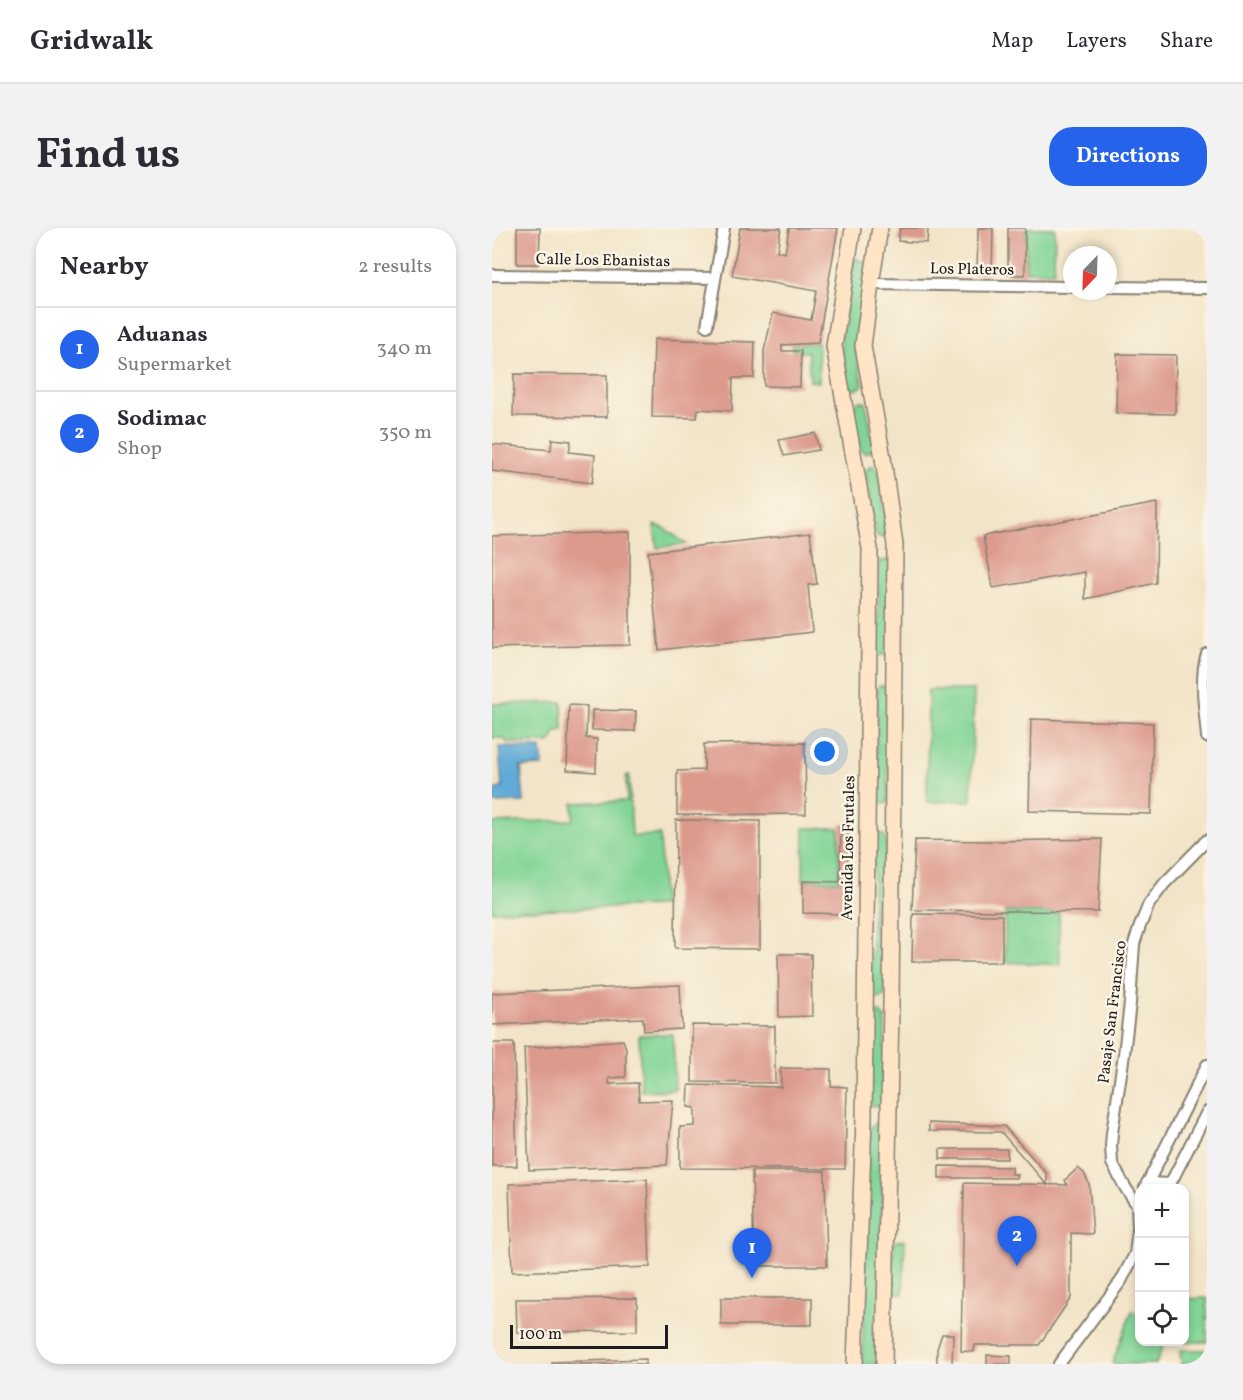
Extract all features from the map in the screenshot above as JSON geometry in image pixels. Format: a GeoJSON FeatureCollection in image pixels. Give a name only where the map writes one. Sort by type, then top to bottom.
{"type":"FeatureCollection","features":[{"type":"Feature","properties":{"kind":"main road","name":"Avenida Los Frutales"},"geometry":{"type":"LineString","coordinates":[[853,228],[834,346],[870,549],[864,1119],[855,1364]]}},
{"type":"Feature","properties":{"kind":"main road"},"geometry":{"type":"LineString","coordinates":[[880,228],[863,346],[883,458],[895,545],[890,1119],[884,1364]]}},
{"type":"Feature","properties":{"kind":"main road"},"geometry":{"type":"LineString","coordinates":[[864,1119],[890,1119]]}},
{"type":"Feature","properties":{"kind":"street"},"geometry":{"type":"LineString","coordinates":[[707,326],[723,228]]}},
{"type":"Feature","properties":{"kind":"street","name":"Calle Los Ebanistas"},"geometry":{"type":"LineString","coordinates":[[492,275],[715,278]]}},
{"type":"Feature","properties":{"kind":"street","name":"Los Plateros"},"geometry":{"type":"LineString","coordinates":[[871,284],[1063,286]]}},
{"type":"Feature","properties":{"kind":"street"},"geometry":{"type":"LineString","coordinates":[[1117,287],[1207,288]]}},
{"type":"Feature","properties":{"kind":"street"},"geometry":{"type":"LineString","coordinates":[[1207,654],[1203,665],[1207,737]]}},
{"type":"Feature","properties":{"kind":"street","name":"Pasaje San Francisco"},"geometry":{"type":"LineString","coordinates":[[1135,1199],[1125,1187],[1112,1163],[1111,1146],[1130,1003],[1134,945],[1149,904],[1164,884],[1207,840]]}},
{"type":"Feature","properties":{"kind":"street"},"geometry":{"type":"LineString","coordinates":[[1147,1184],[1207,1065]]}},
{"type":"Feature","properties":{"kind":"street"},"geometry":{"type":"LineString","coordinates":[[1196,1086],[1207,1092]]}},
{"type":"Feature","properties":{"kind":"street"},"geometry":{"type":"LineString","coordinates":[[1170,1184],[1207,1112]]}},
{"type":"Feature","properties":{"kind":"street"},"geometry":{"type":"LineString","coordinates":[[1175,1129],[1194,1138]]}},
{"type":"Feature","properties":{"kind":"street"},"geometry":{"type":"LineString","coordinates":[[1059,1364],[1121,1281],[1135,1254],[1137,1238]]}},
{"type":"Feature","properties":{"kind":"green space"},"geometry":{"type":"Polygon","coordinates":[[[1026,228],[1055,228],[1054,272],[1026,271],[1026,228]]]}},
{"type":"Feature","properties":{"kind":"green space"},"geometry":{"type":"Polygon","coordinates":[[[855,258],[868,264],[855,348],[863,384],[855,390],[849,388],[841,340],[855,258]]]}},
{"type":"Feature","properties":{"kind":"green space"},"geometry":{"type":"Polygon","coordinates":[[[818,343],[819,382],[810,381],[808,352],[793,351],[792,344],[818,343]]]}},
{"type":"Feature","properties":{"kind":"green space"},"geometry":{"type":"Polygon","coordinates":[[[857,402],[866,403],[874,447],[868,452],[860,449],[853,409],[857,402]]]}},
{"type":"Feature","properties":{"kind":"green space"},"geometry":{"type":"Polygon","coordinates":[[[871,466],[879,471],[887,535],[884,538],[877,536],[876,533],[865,474],[871,466]]]}},
{"type":"Feature","properties":{"kind":"green space"},"geometry":{"type":"Polygon","coordinates":[[[654,525],[664,528],[686,544],[657,548],[654,525]]]}},
{"type":"Feature","properties":{"kind":"green space"},"geometry":{"type":"Polygon","coordinates":[[[892,560],[890,654],[878,655],[879,561],[892,560]]]}},
{"type":"Feature","properties":{"kind":"green space"},"geometry":{"type":"Polygon","coordinates":[[[879,686],[888,687],[888,803],[875,804],[877,690],[879,686]]]}},
{"type":"Feature","properties":{"kind":"green space"},"geometry":{"type":"Polygon","coordinates":[[[928,690],[974,690],[971,801],[927,802],[928,690]]]}},
{"type":"Feature","properties":{"kind":"green space"},"geometry":{"type":"Polygon","coordinates":[[[562,702],[563,731],[556,732],[549,743],[508,743],[503,738],[492,738],[492,704],[562,702]]]}},
{"type":"Feature","properties":{"kind":"green space"},"geometry":{"type":"Polygon","coordinates":[[[629,775],[632,836],[660,835],[663,906],[492,911],[492,823],[573,820],[573,803],[627,801],[626,776],[629,775]]]}},
{"type":"Feature","properties":{"kind":"green space"},"geometry":{"type":"Polygon","coordinates":[[[804,828],[839,828],[839,881],[803,880],[804,828]]]}},
{"type":"Feature","properties":{"kind":"green space"},"geometry":{"type":"Polygon","coordinates":[[[877,834],[886,837],[885,995],[878,999],[871,995],[874,836],[877,834]]]}},
{"type":"Feature","properties":{"kind":"green space"},"geometry":{"type":"Polygon","coordinates":[[[1005,912],[1059,913],[1060,965],[1005,962],[1005,912]]]}},
{"type":"Feature","properties":{"kind":"green space"},"geometry":{"type":"Polygon","coordinates":[[[876,1012],[885,1018],[884,1101],[878,1106],[873,1106],[870,1103],[872,1014],[876,1012]]]}},
{"type":"Feature","properties":{"kind":"green space"},"geometry":{"type":"Polygon","coordinates":[[[673,1034],[675,1090],[641,1091],[639,1035],[673,1034]]]}},
{"type":"Feature","properties":{"kind":"green space"},"geometry":{"type":"Polygon","coordinates":[[[877,1123],[883,1125],[880,1364],[862,1364],[869,1129],[877,1123]]]}},
{"type":"Feature","properties":{"kind":"green space"},"geometry":{"type":"Polygon","coordinates":[[[905,1240],[903,1294],[901,1294],[891,1287],[894,1244],[905,1240]]]}},
{"type":"Feature","properties":{"kind":"green space"},"geometry":{"type":"Polygon","coordinates":[[[1207,1298],[1207,1342],[1189,1342],[1189,1299],[1207,1298]]]}},
{"type":"Feature","properties":{"kind":"green space"},"geometry":{"type":"Polygon","coordinates":[[[1132,1311],[1135,1312],[1135,1346],[1163,1346],[1156,1364],[1112,1364],[1132,1311]]]}},
{"type":"Feature","properties":{"kind":"green space"},"geometry":{"type":"Polygon","coordinates":[[[1180,1350],[1207,1350],[1207,1364],[1181,1364],[1180,1350]]]}},
{"type":"Feature","properties":{"kind":"water"},"geometry":{"type":"Polygon","coordinates":[[[499,747],[541,748],[543,766],[521,767],[524,802],[492,803],[492,790],[502,788],[499,747]]]}},
{"type":"Feature","properties":{"kind":"building"},"geometry":{"type":"Polygon","coordinates":[[[517,228],[540,228],[539,264],[517,264],[517,228]]]}},
{"type":"Feature","properties":{"kind":"building"},"geometry":{"type":"Polygon","coordinates":[[[740,228],[781,228],[777,251],[785,253],[789,228],[838,228],[818,343],[782,345],[782,351],[801,351],[800,387],[764,386],[764,351],[773,313],[811,320],[816,291],[732,276],[740,228]]]}},
{"type":"Feature","properties":{"kind":"building"},"geometry":{"type":"Polygon","coordinates":[[[900,228],[928,228],[927,243],[898,241],[900,228]]]}},
{"type":"Feature","properties":{"kind":"building"},"geometry":{"type":"Polygon","coordinates":[[[978,228],[993,228],[992,274],[977,274],[978,228]]]}},
{"type":"Feature","properties":{"kind":"building"},"geometry":{"type":"Polygon","coordinates":[[[1008,228],[1025,228],[1025,275],[1008,275],[1008,228]]]}},
{"type":"Feature","properties":{"kind":"building"},"geometry":{"type":"Polygon","coordinates":[[[654,339],[755,342],[754,378],[733,378],[732,411],[698,409],[697,418],[652,417],[654,339]]]}},
{"type":"Feature","properties":{"kind":"building"},"geometry":{"type":"Polygon","coordinates":[[[1117,354],[1176,355],[1175,414],[1116,413],[1117,354]]]}},
{"type":"Feature","properties":{"kind":"building"},"geometry":{"type":"Polygon","coordinates":[[[514,374],[607,375],[607,417],[513,416],[514,374]]]}},
{"type":"Feature","properties":{"kind":"building"},"geometry":{"type":"Polygon","coordinates":[[[815,433],[819,450],[784,456],[779,440],[815,433]]]}},
{"type":"Feature","properties":{"kind":"building"},"geometry":{"type":"Polygon","coordinates":[[[552,439],[571,441],[569,452],[595,455],[592,483],[492,471],[492,444],[551,450],[552,439]]]}},
{"type":"Feature","properties":{"kind":"building"},"geometry":{"type":"Polygon","coordinates":[[[1157,503],[1156,583],[1085,599],[1085,572],[993,588],[983,536],[1157,503]]]}},
{"type":"Feature","properties":{"kind":"building"},"geometry":{"type":"Polygon","coordinates":[[[630,532],[630,645],[492,648],[492,536],[630,532]]]}},
{"type":"Feature","properties":{"kind":"building"},"geometry":{"type":"Polygon","coordinates":[[[810,533],[817,584],[808,585],[812,632],[659,650],[648,552],[810,533]]]}},
{"type":"Feature","properties":{"kind":"building"},"geometry":{"type":"Polygon","coordinates":[[[569,705],[587,706],[586,738],[597,739],[596,772],[567,770],[569,705]]]}},
{"type":"Feature","properties":{"kind":"building"},"geometry":{"type":"Polygon","coordinates":[[[592,710],[636,711],[635,731],[592,730],[592,710]]]}},
{"type":"Feature","properties":{"kind":"building"},"geometry":{"type":"Polygon","coordinates":[[[1031,719],[1153,723],[1151,814],[1029,811],[1031,719]]]}},
{"type":"Feature","properties":{"kind":"building"},"geometry":{"type":"Polygon","coordinates":[[[805,743],[806,814],[677,815],[677,771],[704,770],[704,744],[805,743]]]}},
{"type":"Feature","properties":{"kind":"building"},"geometry":{"type":"Polygon","coordinates":[[[676,820],[760,821],[760,949],[675,948],[676,820]]]}},
{"type":"Feature","properties":{"kind":"building"},"geometry":{"type":"Polygon","coordinates":[[[841,824],[848,824],[847,914],[803,913],[803,881],[840,882],[841,824]]]}},
{"type":"Feature","properties":{"kind":"building"},"geometry":{"type":"Polygon","coordinates":[[[1102,839],[1098,912],[912,910],[915,840],[1102,839]]]}},
{"type":"Feature","properties":{"kind":"building"},"geometry":{"type":"Polygon","coordinates":[[[913,914],[1002,915],[1002,962],[912,962],[913,914]]]}},
{"type":"Feature","properties":{"kind":"building"},"geometry":{"type":"Polygon","coordinates":[[[778,954],[811,954],[812,1016],[779,1017],[778,954]]]}},
{"type":"Feature","properties":{"kind":"building"},"geometry":{"type":"Polygon","coordinates":[[[680,985],[682,1029],[644,1031],[643,1018],[492,1025],[492,993],[680,985]]]}},
{"type":"Feature","properties":{"kind":"building"},"geometry":{"type":"Polygon","coordinates":[[[692,1025],[775,1026],[775,1083],[692,1082],[692,1025]]]}},
{"type":"Feature","properties":{"kind":"building"},"geometry":{"type":"Polygon","coordinates":[[[623,1040],[626,1048],[626,1074],[625,1077],[609,1078],[609,1084],[638,1083],[639,1101],[673,1100],[667,1165],[529,1170],[524,1048],[623,1040]]]}},
{"type":"Feature","properties":{"kind":"building"},"geometry":{"type":"Polygon","coordinates":[[[492,1043],[514,1043],[517,1166],[492,1166],[492,1043]]]}},
{"type":"Feature","properties":{"kind":"building"},"geometry":{"type":"Polygon","coordinates":[[[781,1068],[831,1069],[831,1086],[847,1087],[845,1169],[680,1168],[680,1127],[695,1126],[695,1108],[688,1107],[689,1085],[781,1087],[781,1068]]]}},
{"type":"Feature","properties":{"kind":"building"},"geometry":{"type":"Polygon","coordinates":[[[929,1123],[1004,1126],[1047,1174],[1047,1185],[1001,1132],[929,1131],[929,1123]]]}},
{"type":"Feature","properties":{"kind":"building"},"geometry":{"type":"Polygon","coordinates":[[[940,1149],[1007,1149],[1007,1159],[940,1159],[940,1149]]]}},
{"type":"Feature","properties":{"kind":"building"},"geometry":{"type":"Polygon","coordinates":[[[939,1166],[1012,1167],[1012,1174],[1017,1174],[1016,1178],[939,1178],[939,1166]]]}},
{"type":"Feature","properties":{"kind":"building"},"geometry":{"type":"Polygon","coordinates":[[[1078,1168],[1084,1173],[1089,1184],[1093,1234],[1071,1233],[1071,1298],[1039,1345],[975,1345],[974,1352],[961,1351],[964,1183],[1067,1185],[1065,1180],[1078,1168]]]}},
{"type":"Feature","properties":{"kind":"building"},"geometry":{"type":"Polygon","coordinates":[[[752,1171],[825,1171],[827,1266],[754,1266],[752,1171]]]}},
{"type":"Feature","properties":{"kind":"building"},"geometry":{"type":"Polygon","coordinates":[[[647,1179],[650,1267],[512,1272],[509,1184],[647,1179]]]}},
{"type":"Feature","properties":{"kind":"building"},"geometry":{"type":"Polygon","coordinates":[[[637,1298],[637,1331],[517,1332],[516,1299],[637,1298]]]}},
{"type":"Feature","properties":{"kind":"building"},"geometry":{"type":"Polygon","coordinates":[[[721,1298],[812,1298],[812,1325],[721,1325],[721,1298]]]}},
{"type":"Feature","properties":{"kind":"building"},"geometry":{"type":"Polygon","coordinates":[[[942,1334],[953,1334],[952,1364],[937,1364],[937,1349],[942,1334]]]}},
{"type":"Feature","properties":{"kind":"building"},"geometry":{"type":"Polygon","coordinates":[[[987,1355],[1011,1356],[1011,1364],[987,1364],[987,1355]]]}},
{"type":"Feature","properties":{"kind":"building"},"geometry":{"type":"Polygon","coordinates":[[[646,1359],[646,1364],[552,1364],[552,1362],[646,1359]]]}},
{"type":"Feature","properties":{"kind":"place","name":"Sodimac"},"geometry":{"type":"Point","coordinates":[1017,1266]}},
{"type":"Feature","properties":{"kind":"place","name":"Aduanas"},"geometry":{"type":"Point","coordinates":[752,1278]}}]}
